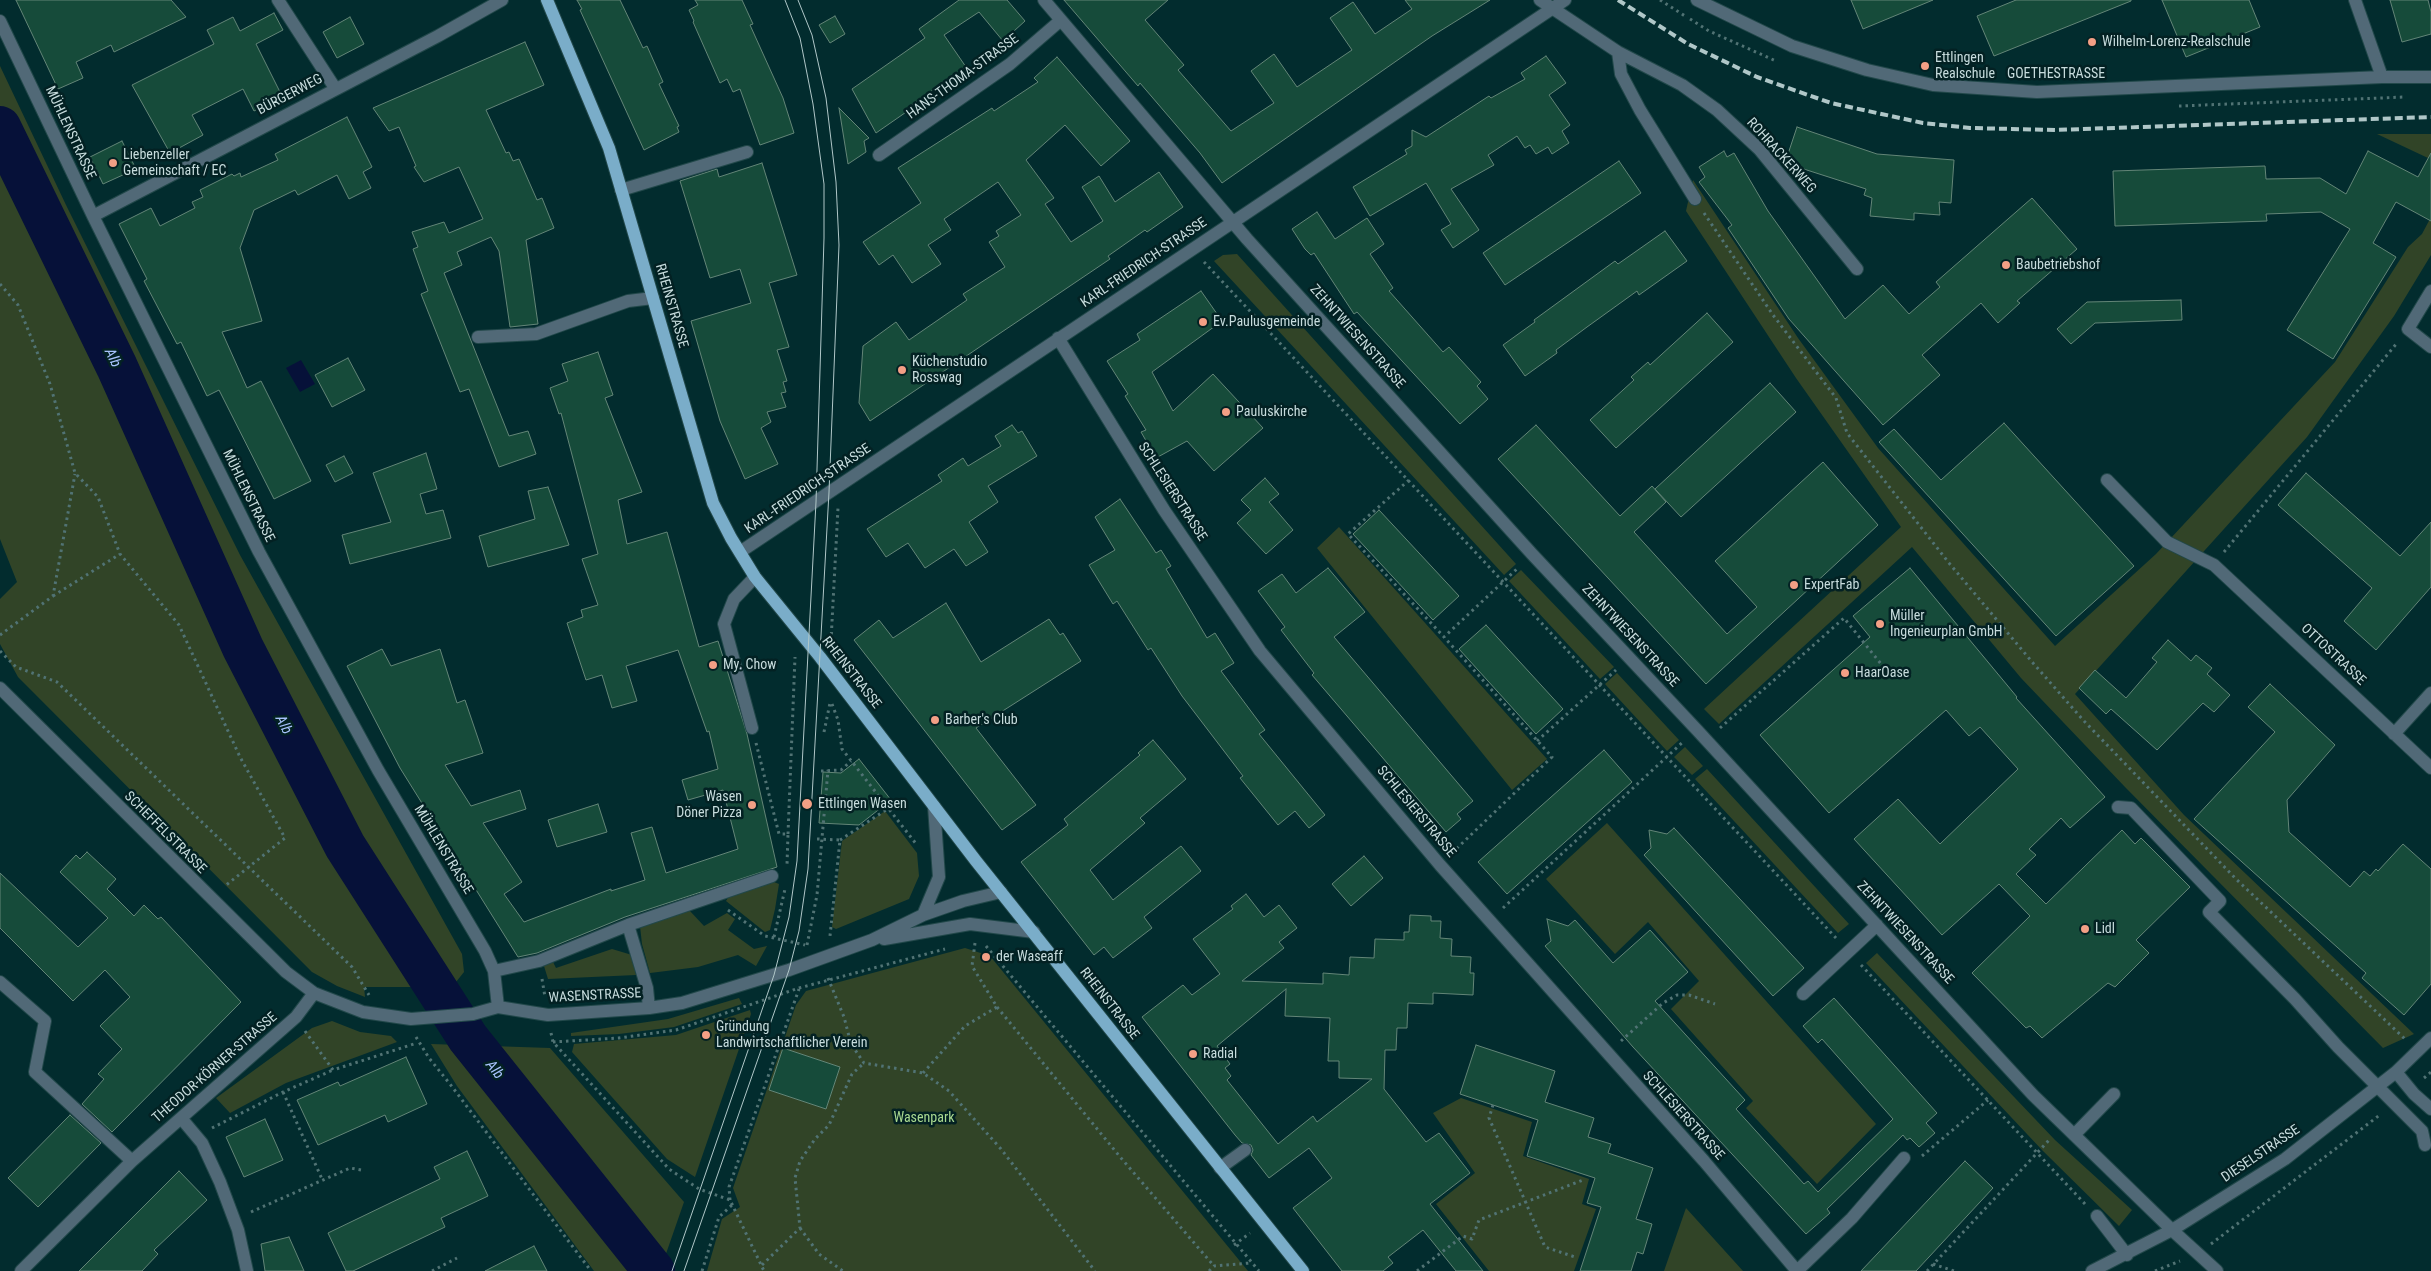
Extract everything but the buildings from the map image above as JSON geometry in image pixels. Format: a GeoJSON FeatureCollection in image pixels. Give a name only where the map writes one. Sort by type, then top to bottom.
{"type":"FeatureCollection","features":[{"type":"Feature","properties":{"kind":"main road","name":"RHEINSTRASSE"},"geometry":{"type":"LineString","coordinates":[[547,0],[609,148],[713,503],[740,552],[755,577],[830,670],[1001,892],[1303,1271]]}},
{"type":"Feature","properties":{"kind":"street"},"geometry":{"type":"LineString","coordinates":[[278,0],[335,88]]}},
{"type":"Feature","properties":{"kind":"street","name":"BÜRGERWEG"},"geometry":{"type":"LineString","coordinates":[[93,216],[335,88],[438,36],[502,0]]}},
{"type":"Feature","properties":{"kind":"street","name":"ZEHNTWIESENSTRASSE"},"geometry":{"type":"LineString","coordinates":[[1044,0],[1233,221],[1532,554],[2063,1125],[2217,1271]]}},
{"type":"Feature","properties":{"kind":"street","name":"ROHRACKERWEG"},"geometry":{"type":"LineString","coordinates":[[1540,0],[1618,52],[1682,85],[1717,110],[1759,149],[1857,269]]}},
{"type":"Feature","properties":{"kind":"street","name":"KARL-FRIEDRICH-STRASSE"},"geometry":{"type":"LineString","coordinates":[[740,552],[1565,0]]}},
{"type":"Feature","properties":{"kind":"street","name":"GOETHESTRASSE"},"geometry":{"type":"LineString","coordinates":[[1697,0],[1792,46],[1867,70],[1933,85],[2037,92],[2382,77],[2431,77]]}},
{"type":"Feature","properties":{"kind":"street"},"geometry":{"type":"LineString","coordinates":[[2354,0],[2382,77]]}},
{"type":"Feature","properties":{"kind":"street","name":"HANS-THOMA-STRASSE"},"geometry":{"type":"LineString","coordinates":[[879,154],[1010,64],[1061,20]]}},
{"type":"Feature","properties":{"kind":"street","name":"MÜHLENSTRASSE"},"geometry":{"type":"LineString","coordinates":[[0,21],[93,216],[259,552],[378,770],[485,951],[494,971],[498,1006]]}},
{"type":"Feature","properties":{"kind":"street"},"geometry":{"type":"LineString","coordinates":[[1618,52],[1621,74],[1636,103],[1695,199]]}},
{"type":"Feature","properties":{"kind":"street"},"geometry":{"type":"LineString","coordinates":[[622,190],[748,152]]}},
{"type":"Feature","properties":{"kind":"street"},"geometry":{"type":"LineString","coordinates":[[2431,291],[2408,328],[2431,347]]}},
{"type":"Feature","properties":{"kind":"street"},"geometry":{"type":"LineString","coordinates":[[478,337],[536,334],[628,301],[653,298]]}},
{"type":"Feature","properties":{"kind":"street","name":"SCHLESIERSTRASSE"},"geometry":{"type":"LineString","coordinates":[[1058,338],[1164,510],[1260,651],[1440,864],[1704,1162],[1797,1271]]}},
{"type":"Feature","properties":{"kind":"street","name":"OTTOSTRASSE"},"geometry":{"type":"LineString","coordinates":[[2107,480],[2167,542],[2214,565],[2431,768]]}},
{"type":"Feature","properties":{"kind":"street"},"geometry":{"type":"LineString","coordinates":[[752,728],[724,624],[734,598],[755,577]]}},
{"type":"Feature","properties":{"kind":"street","name":"SCHEFFELSTRASSE"},"geometry":{"type":"LineString","coordinates":[[0,688],[210,899],[286,972],[314,994]]}},
{"type":"Feature","properties":{"kind":"street"},"geometry":{"type":"LineString","coordinates":[[2394,734],[2431,693]]}},
{"type":"Feature","properties":{"kind":"street"},"geometry":{"type":"LineString","coordinates":[[923,915],[939,877],[934,806]]}},
{"type":"Feature","properties":{"kind":"street"},"geometry":{"type":"LineString","coordinates":[[2118,807],[2131,808],[2220,901],[2209,912],[2295,999],[2376,1087],[2422,1131],[2424,1145]]}},
{"type":"Feature","properties":{"kind":"street"},"geometry":{"type":"LineString","coordinates":[[494,971],[538,961],[628,925],[772,876]]}},
{"type":"Feature","properties":{"kind":"street","name":"WASENSTRASSE"},"geometry":{"type":"LineString","coordinates":[[314,994],[363,1012],[414,1019],[473,1014],[498,1006],[548,1015],[649,1008],[682,1003],[819,960],[872,940],[923,915],[963,900],[1001,892]]}},
{"type":"Feature","properties":{"kind":"street","name":"WASENSTRASSE"},"geometry":{"type":"LineString","coordinates":[[872,940],[970,924],[1034,932]]}},
{"type":"Feature","properties":{"kind":"street"},"geometry":{"type":"LineString","coordinates":[[628,925],[647,988],[649,1008]]}},
{"type":"Feature","properties":{"kind":"street"},"geometry":{"type":"LineString","coordinates":[[1802,994],[1877,925]]}},
{"type":"Feature","properties":{"kind":"street"},"geometry":{"type":"LineString","coordinates":[[0,982],[45,1021],[35,1072],[132,1161]]}},
{"type":"Feature","properties":{"kind":"street","name":"THEODOR-KÖRNER-STRASSE"},"geometry":{"type":"LineString","coordinates":[[21,1271],[132,1161],[296,1017],[314,994]]}},
{"type":"Feature","properties":{"kind":"street","name":"DIESELSTRASSE"},"geometry":{"type":"LineString","coordinates":[[2092,1271],[2172,1230],[2286,1159],[2396,1072],[2431,1038]]}},
{"type":"Feature","properties":{"kind":"street"},"geometry":{"type":"LineString","coordinates":[[2396,1072],[2431,1109]]}},
{"type":"Feature","properties":{"kind":"street"},"geometry":{"type":"LineString","coordinates":[[2074,1135],[2114,1094]]}},
{"type":"Feature","properties":{"kind":"street"},"geometry":{"type":"LineString","coordinates":[[181,1118],[202,1143],[234,1219],[247,1271]]}},
{"type":"Feature","properties":{"kind":"street"},"geometry":{"type":"LineString","coordinates":[[1220,1168],[1245,1150]]}},
{"type":"Feature","properties":{"kind":"street"},"geometry":{"type":"LineString","coordinates":[[1797,1271],[1852,1218],[1904,1158]]}},
{"type":"Feature","properties":{"kind":"street"},"geometry":{"type":"LineString","coordinates":[[2096,1216],[2126,1255]]}},
{"type":"Feature","properties":{"kind":"path"},"geometry":{"type":"LineString","coordinates":[[1707,216],[1773,315],[1836,398],[1848,433],[1949,563],[2033,663],[2084,721],[2236,879],[2418,1051]]}},
{"type":"Feature","properties":{"kind":"path"},"geometry":{"type":"LineString","coordinates":[[1193,250],[2096,1216]]}},
{"type":"Feature","properties":{"kind":"path"},"geometry":{"type":"LineString","coordinates":[[0,284],[18,305],[50,384],[75,474],[53,596]]}},
{"type":"Feature","properties":{"kind":"path"},"geometry":{"type":"LineString","coordinates":[[2214,565],[2408,328]]}},
{"type":"Feature","properties":{"kind":"path"},"geometry":{"type":"LineString","coordinates":[[75,474],[98,497],[120,554],[179,626],[240,757],[285,838],[248,866],[210,899]]}},
{"type":"Feature","properties":{"kind":"path"},"geometry":{"type":"LineString","coordinates":[[1409,480],[1348,534],[1444,636],[1552,757],[1440,864]]}},
{"type":"Feature","properties":{"kind":"path"},"geometry":{"type":"LineString","coordinates":[[830,670],[840,485]]}},
{"type":"Feature","properties":{"kind":"path"},"geometry":{"type":"LineString","coordinates":[[0,635],[53,596],[120,554]]}},
{"type":"Feature","properties":{"kind":"path"},"geometry":{"type":"LineString","coordinates":[[1444,636],[1532,554]]}},
{"type":"Feature","properties":{"kind":"path"},"geometry":{"type":"LineString","coordinates":[[1707,740],[1844,618],[1894,680]]}},
{"type":"Feature","properties":{"kind":"path"},"geometry":{"type":"LineString","coordinates":[[787,872],[797,629]]}},
{"type":"Feature","properties":{"kind":"path"},"geometry":{"type":"LineString","coordinates":[[0,651],[16,667],[57,682],[352,967],[381,1015]]}},
{"type":"Feature","properties":{"kind":"path"},"geometry":{"type":"LineString","coordinates":[[1537,742],[1630,658]]}},
{"type":"Feature","properties":{"kind":"path"},"geometry":{"type":"LineString","coordinates":[[824,732],[830,701],[838,720],[842,749],[922,852]]}},
{"type":"Feature","properties":{"kind":"path"},"geometry":{"type":"LineString","coordinates":[[752,728],[779,834],[788,834]]}},
{"type":"Feature","properties":{"kind":"path"},"geometry":{"type":"LineString","coordinates":[[1490,920],[1697,730]]}},
{"type":"Feature","properties":{"kind":"path"},"geometry":{"type":"LineString","coordinates":[[821,770],[841,770],[851,761]]}},
{"type":"Feature","properties":{"kind":"path"},"geometry":{"type":"LineString","coordinates":[[806,945],[817,895],[828,770]]}},
{"type":"Feature","properties":{"kind":"path"},"geometry":{"type":"LineString","coordinates":[[817,839],[840,840],[889,808]]}},
{"type":"Feature","properties":{"kind":"path"},"geometry":{"type":"LineString","coordinates":[[830,936],[840,840]]}},
{"type":"Feature","properties":{"kind":"path"},"geometry":{"type":"LineString","coordinates":[[774,937],[786,880]]}},
{"type":"Feature","properties":{"kind":"path"},"geometry":{"type":"LineString","coordinates":[[716,896],[717,900],[752,929],[765,936],[806,945],[811,944],[844,1017],[851,1044],[864,1063],[923,1073],[949,1091],[1001,1149],[1095,1271]]}},
{"type":"Feature","properties":{"kind":"path"},"geometry":{"type":"LineString","coordinates":[[823,939],[838,933]]}},
{"type":"Feature","properties":{"kind":"path"},"geometry":{"type":"LineString","coordinates":[[966,943],[975,941],[989,947],[1250,1263],[1259,1271]]}},
{"type":"Feature","properties":{"kind":"path"},"geometry":{"type":"LineString","coordinates":[[975,941],[972,966],[997,1007],[1121,1158],[1214,1266]]}},
{"type":"Feature","properties":{"kind":"path"},"geometry":{"type":"LineString","coordinates":[[828,980],[948,948]]}},
{"type":"Feature","properties":{"kind":"path"},"geometry":{"type":"LineString","coordinates":[[538,961],[548,1015]]}},
{"type":"Feature","properties":{"kind":"path"},"geometry":{"type":"LineString","coordinates":[[764,1271],[732,1205],[729,1188],[799,988]]}},
{"type":"Feature","properties":{"kind":"path"},"geometry":{"type":"LineString","coordinates":[[1608,1053],[1663,1003],[1677,995],[1689,995],[1715,1004]]}},
{"type":"Feature","properties":{"kind":"path"},"geometry":{"type":"LineString","coordinates":[[923,1073],[965,1026],[997,1007]]}},
{"type":"Feature","properties":{"kind":"path"},"geometry":{"type":"LineString","coordinates":[[296,1017],[333,1070]]}},
{"type":"Feature","properties":{"kind":"path"},"geometry":{"type":"LineString","coordinates":[[414,1019],[417,1043],[591,1271]]}},
{"type":"Feature","properties":{"kind":"path"},"geometry":{"type":"LineString","coordinates":[[553,1042],[669,1169],[699,1189],[730,1200]]}},
{"type":"Feature","properties":{"kind":"path"},"geometry":{"type":"LineString","coordinates":[[196,1136],[283,1092],[333,1070],[417,1043]]}},
{"type":"Feature","properties":{"kind":"path"},"geometry":{"type":"LineString","coordinates":[[843,1271],[819,1254],[800,1228],[795,1178],[800,1161],[815,1139],[830,1125],[852,1074],[864,1063]]}},
{"type":"Feature","properties":{"kind":"path"},"geometry":{"type":"LineString","coordinates":[[2411,1090],[2431,1072]]}},
{"type":"Feature","properties":{"kind":"path"},"geometry":{"type":"LineString","coordinates":[[283,1092],[322,1179]]}},
{"type":"Feature","properties":{"kind":"path"},"geometry":{"type":"LineString","coordinates":[[1904,1158],[1914,1163],[1988,1100]]}},
{"type":"Feature","properties":{"kind":"path"},"geometry":{"type":"LineString","coordinates":[[2155,1271],[2198,1254],[2395,1104]]}},
{"type":"Feature","properties":{"kind":"path"},"geometry":{"type":"LineString","coordinates":[[1492,1105],[1489,1118],[1545,1247],[1575,1257]]}},
{"type":"Feature","properties":{"kind":"path"},"geometry":{"type":"LineString","coordinates":[[1927,1271],[2063,1125]]}},
{"type":"Feature","properties":{"kind":"path"},"geometry":{"type":"LineString","coordinates":[[234,1219],[350,1168],[361,1170]]}},
{"type":"Feature","properties":{"kind":"path"},"geometry":{"type":"LineString","coordinates":[[1417,1271],[1463,1236],[1472,1239],[1479,1220],[1583,1180]]}},
{"type":"Feature","properties":{"kind":"path"},"geometry":{"type":"LineString","coordinates":[[702,1271],[719,1217],[732,1205]]}},
{"type":"Feature","properties":{"kind":"path"},"geometry":{"type":"LineString","coordinates":[[762,1266],[800,1228]]}},
{"type":"Feature","properties":{"kind":"path"},"geometry":{"type":"LineString","coordinates":[[432,1271],[457,1258]]}},
{"type":"Feature","properties":{"kind":"path"},"geometry":{"type":"LineString","coordinates":[[1209,1271],[1214,1266],[1250,1263]]}},
{"type":"Feature","properties":{"kind":"path"},"geometry":{"type":"LineString","coordinates":[[1933,1264],[1954,1271]]}},
{"type":"Feature","properties":{"kind":"green space"},"geometry":{"type":"Polygon","coordinates":[[[0,66],[66,205],[240,555],[462,954],[464,972],[452,987],[364,987],[365,997],[337,986],[312,972],[18,677],[0,644],[0,599],[17,582],[0,539],[0,66]]]}},
{"type":"Feature","properties":{"kind":"green space"},"geometry":{"type":"Polygon","coordinates":[[[2377,134],[2431,134],[2431,160],[2428,158],[2377,134]]]}},
{"type":"Feature","properties":{"kind":"green space"},"geometry":{"type":"Polygon","coordinates":[[[1693,180],[1798,338],[1878,448],[2055,646],[2156,554],[2335,362],[2408,247],[2422,234],[2431,217],[2431,255],[2394,316],[2307,437],[2075,694],[2184,815],[2414,1034],[2383,1048],[2125,787],[2021,678],[1912,547],[1719,724],[1704,709],[1901,527],[1796,378],[1686,211],[1693,180]]]}},
{"type":"Feature","properties":{"kind":"green space"},"geometry":{"type":"Polygon","coordinates":[[[1237,254],[1516,564],[1504,575],[1214,261],[1223,255],[1237,254]]]}},
{"type":"Feature","properties":{"kind":"green space"},"geometry":{"type":"Polygon","coordinates":[[[1339,527],[1547,759],[1512,790],[1317,548],[1339,527]]]}},
{"type":"Feature","properties":{"kind":"green space"},"geometry":{"type":"Polygon","coordinates":[[[1521,570],[1614,667],[1600,679],[1509,581],[1521,570]]]}},
{"type":"Feature","properties":{"kind":"green space"},"geometry":{"type":"Polygon","coordinates":[[[1617,673],[1679,740],[1667,751],[1605,684],[1617,673]]]}},
{"type":"Feature","properties":{"kind":"green space"},"geometry":{"type":"Polygon","coordinates":[[[1685,747],[1703,766],[1692,775],[1674,757],[1685,747]]]}},
{"type":"Feature","properties":{"kind":"green space"},"geometry":{"type":"Polygon","coordinates":[[[1707,769],[1849,924],[1838,933],[1695,779],[1707,769]]]}},
{"type":"Feature","properties":{"kind":"green space"},"geometry":{"type":"Polygon","coordinates":[[[885,811],[917,853],[919,876],[909,899],[836,929],[832,927],[842,841],[885,811]]]}},
{"type":"Feature","properties":{"kind":"green space"},"geometry":{"type":"Polygon","coordinates":[[[1607,823],[1876,1124],[1817,1184],[1746,1108],[1753,1101],[1671,1009],[1699,981],[1648,922],[1615,954],[1546,879],[1607,823]]]}},
{"type":"Feature","properties":{"kind":"green space"},"geometry":{"type":"Polygon","coordinates":[[[774,882],[779,884],[775,909],[770,930],[765,932],[726,901],[729,896],[774,882]]]}},
{"type":"Feature","properties":{"kind":"green space"},"geometry":{"type":"Polygon","coordinates":[[[689,910],[704,926],[727,913],[735,919],[728,930],[754,949],[767,946],[756,966],[738,955],[698,967],[650,973],[642,944],[640,926],[689,910]]]}},
{"type":"Feature","properties":{"kind":"green space","name":"Wasenpark"},"geometry":{"type":"Polygon","coordinates":[[[965,948],[990,956],[1248,1271],[707,1271],[722,1219],[740,1207],[733,1188],[796,1005],[806,991],[965,948]]]}},
{"type":"Feature","properties":{"kind":"green space"},"geometry":{"type":"Polygon","coordinates":[[[612,949],[632,955],[636,975],[548,979],[544,966],[553,962],[556,968],[612,949]]]}},
{"type":"Feature","properties":{"kind":"green space"},"geometry":{"type":"Polygon","coordinates":[[[1877,953],[2055,1140],[2132,1210],[2119,1226],[2043,1151],[1866,963],[1877,953]]]}},
{"type":"Feature","properties":{"kind":"green space"},"geometry":{"type":"Polygon","coordinates":[[[739,998],[742,1004],[674,1027],[619,1034],[571,1036],[571,1033],[668,1019],[739,998]]]}},
{"type":"Feature","properties":{"kind":"green space"},"geometry":{"type":"Polygon","coordinates":[[[750,1010],[751,1014],[695,1177],[667,1159],[572,1052],[574,1044],[676,1035],[750,1010]]]}},
{"type":"Feature","properties":{"kind":"green space"},"geometry":{"type":"Polygon","coordinates":[[[332,1021],[360,1032],[391,1036],[397,1042],[286,1083],[230,1113],[216,1098],[312,1028],[332,1021]]]}},
{"type":"Feature","properties":{"kind":"green space"},"geometry":{"type":"Polygon","coordinates":[[[431,1044],[550,1048],[684,1202],[660,1271],[594,1271],[457,1086],[431,1044]]]}},
{"type":"Feature","properties":{"kind":"green space"},"geometry":{"type":"Polygon","coordinates":[[[1461,1098],[1532,1122],[1523,1156],[1589,1179],[1582,1204],[1596,1209],[1574,1271],[1489,1271],[1436,1204],[1475,1173],[1433,1113],[1461,1098]]]}},
{"type":"Feature","properties":{"kind":"green space"},"geometry":{"type":"Polygon","coordinates":[[[1686,1208],[1743,1271],[1664,1271],[1686,1208]]]}},
{"type":"Feature","properties":{"kind":"water"},"geometry":{"type":"Polygon","coordinates":[[[301,360],[315,384],[300,392],[286,368],[301,360]]]}},
{"type":"Feature","properties":{"kind":"waterway","name":"Alb"},"geometry":{"type":"LineString","coordinates":[[0,127],[117,367],[243,648],[345,846],[468,1038],[654,1271]]}},
{"type":"Feature","properties":{"kind":"tram line"},"geometry":{"type":"LineString","coordinates":[[672,1271],[774,975],[789,917],[797,861],[816,502],[824,184],[813,104],[800,38],[785,0]]}},
{"type":"Feature","properties":{"kind":"tram line"},"geometry":{"type":"LineString","coordinates":[[684,1271],[789,970],[799,931],[808,869],[829,492],[839,245],[836,182],[826,98],[812,35],[798,0]]}},
{"type":"Feature","properties":{"kind":"railway"},"geometry":{"type":"LineString","coordinates":[[1618,0],[1688,44],[1757,77],[1831,103],[1923,123],[1970,128],[2055,130],[2431,117]]}},
{"type":"Feature","properties":{"kind":"place","name":"Wilhelm-Lorenz-Realschule"},"geometry":{"type":"Point","coordinates":[2092,42]}},
{"type":"Feature","properties":{"kind":"place","name":"Ettlingen Realschule"},"geometry":{"type":"Point","coordinates":[1925,66]}},
{"type":"Feature","properties":{"kind":"place","name":"Liebenzeller Gemeinschaft / EC"},"geometry":{"type":"Point","coordinates":[113,163]}},
{"type":"Feature","properties":{"kind":"place","name":"Baubetriebshof"},"geometry":{"type":"Point","coordinates":[2006,265]}},
{"type":"Feature","properties":{"kind":"place","name":"Ev.Paulusgemeinde"},"geometry":{"type":"Point","coordinates":[1203,322]}},
{"type":"Feature","properties":{"kind":"place","name":"Küchenstudio Rosswag"},"geometry":{"type":"Point","coordinates":[902,370]}},
{"type":"Feature","properties":{"kind":"place","name":"Pauluskirche"},"geometry":{"type":"Point","coordinates":[1226,412]}},
{"type":"Feature","properties":{"kind":"place","name":"ExpertFab"},"geometry":{"type":"Point","coordinates":[1794,585]}},
{"type":"Feature","properties":{"kind":"place","name":"Müller Ingenieurplan GmbH"},"geometry":{"type":"Point","coordinates":[1880,624]}},
{"type":"Feature","properties":{"kind":"place","name":"My. Chow"},"geometry":{"type":"Point","coordinates":[713,665]}},
{"type":"Feature","properties":{"kind":"place","name":"HaarOase"},"geometry":{"type":"Point","coordinates":[1845,673]}},
{"type":"Feature","properties":{"kind":"place","name":"Barber's Club"},"geometry":{"type":"Point","coordinates":[935,720]}},
{"type":"Feature","properties":{"kind":"place","name":"Ettlingen Wasen"},"geometry":{"type":"Point","coordinates":[807,804]}},
{"type":"Feature","properties":{"kind":"place","name":"Wasen Döner Pizza"},"geometry":{"type":"Point","coordinates":[752,805]}},
{"type":"Feature","properties":{"kind":"place","name":"Lidl"},"geometry":{"type":"Point","coordinates":[2085,929]}},
{"type":"Feature","properties":{"kind":"place","name":"der Waseaff"},"geometry":{"type":"Point","coordinates":[986,957]}},
{"type":"Feature","properties":{"kind":"place","name":"Gründung Landwirtschaftlicher Verein"},"geometry":{"type":"Point","coordinates":[706,1035]}},
{"type":"Feature","properties":{"kind":"place","name":"Radial"},"geometry":{"type":"Point","coordinates":[1193,1054]}}]}
